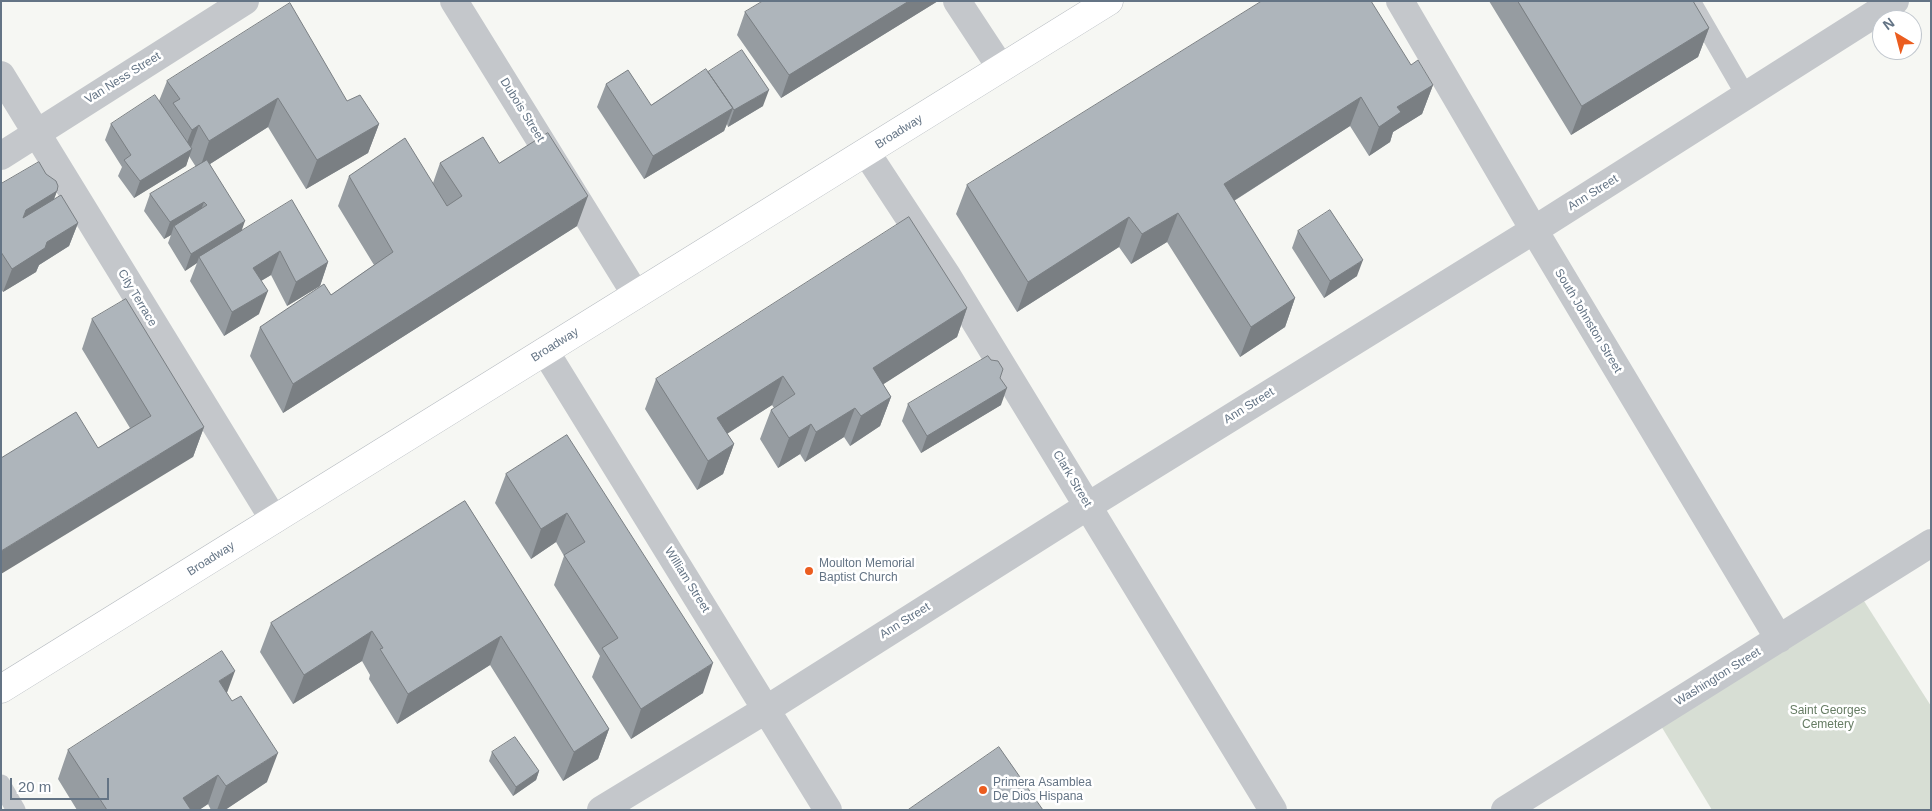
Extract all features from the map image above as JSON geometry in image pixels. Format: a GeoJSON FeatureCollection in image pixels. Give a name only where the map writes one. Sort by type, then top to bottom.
{"type":"FeatureCollection","features":[{"type":"Feature","properties":{"kind":"street","name":"Van Ness Street"},"geometry":{"type":"LineString","coordinates":[[1,156],[245,1]]}},
{"type":"Feature","properties":{"kind":"street","name":"Dubois Street"},"geometry":{"type":"LineString","coordinates":[[454,1],[636,295]]}},
{"type":"Feature","properties":{"kind":"street"},"geometry":{"type":"LineString","coordinates":[[957,1],[1001,68]]}},
{"type":"Feature","properties":{"kind":"street","name":"Broadway"},"geometry":{"type":"LineString","coordinates":[[1,690],[1108,1]]}},
{"type":"Feature","properties":{"kind":"street","name":"South Johnston Street"},"geometry":{"type":"LineString","coordinates":[[1400,1],[1534,230],[1779,639]]}},
{"type":"Feature","properties":{"kind":"street","name":"Ann Street"},"geometry":{"type":"LineString","coordinates":[[601,810],[767,709],[1088,506],[1534,230],[1895,1]]}},
{"type":"Feature","properties":{"kind":"street","name":"City Terrace"},"geometry":{"type":"LineString","coordinates":[[1,76],[274,520]]}},
{"type":"Feature","properties":{"kind":"street","name":"Clark Street"},"geometry":{"type":"LineString","coordinates":[[866,152],[948,277],[1273,810]]}},
{"type":"Feature","properties":{"kind":"street","name":"William Street"},"geometry":{"type":"LineString","coordinates":[[545,351],[828,810]]}},
{"type":"Feature","properties":{"kind":"street","name":"Washington Street"},"geometry":{"type":"LineString","coordinates":[[1505,810],[1931,543]]}},
{"type":"Feature","properties":{"kind":"lane"},"geometry":{"type":"LineString","coordinates":[[1691,1],[1746,96]]}},
{"type":"Feature","properties":{"kind":"lane"},"geometry":{"type":"LineString","coordinates":[[1,784],[16,810]]}},
{"type":"Feature","properties":{"kind":"green space","name":"Saint Georges Cemetery"},"geometry":{"type":"Polygon","coordinates":[[[1857,590],[1931,706],[1931,810],[1712,810],[1655,716],[1857,590]]]}},
{"type":"Feature","properties":{"kind":"building"},"geometry":{"type":"Polygon","coordinates":[[[763,1],[909,1],[789,75],[745,12],[763,1]]]}},
{"type":"Feature","properties":{"kind":"building"},"geometry":{"type":"Polygon","coordinates":[[[1262,1],[1371,1],[1411,65],[1418,60],[1433,85],[1397,107],[1401,112],[1379,127],[1361,97],[1224,184],[1295,298],[1251,327],[1178,213],[1142,234],[1129,217],[1028,282],[967,185],[1262,1]]]}},
{"type":"Feature","properties":{"kind":"building"},"geometry":{"type":"Polygon","coordinates":[[[1518,1],[1693,1],[1709,28],[1582,106],[1518,1]]]}},
{"type":"Feature","properties":{"kind":"building"},"geometry":{"type":"Polygon","coordinates":[[[290,3],[347,101],[360,95],[379,124],[317,160],[278,98],[209,141],[199,125],[192,130],[173,103],[180,99],[167,81],[290,3]]]}},
{"type":"Feature","properties":{"kind":"building"},"geometry":{"type":"Polygon","coordinates":[[[742,50],[769,90],[734,110],[708,72],[742,50]]]}},
{"type":"Feature","properties":{"kind":"building"},"geometry":{"type":"Polygon","coordinates":[[[706,69],[733,108],[653,156],[606,84],[628,70],[651,105],[706,69]]]}},
{"type":"Feature","properties":{"kind":"building"},"geometry":{"type":"Polygon","coordinates":[[[155,95],[192,149],[140,181],[124,160],[131,155],[111,124],[155,95]]]}},
{"type":"Feature","properties":{"kind":"building"},"geometry":{"type":"Polygon","coordinates":[[[548,133],[588,196],[293,384],[260,327],[324,284],[331,295],[393,252],[349,176],[405,138],[447,206],[462,196],[440,163],[483,137],[499,163],[548,133]]]}},
{"type":"Feature","properties":{"kind":"building"},"geometry":{"type":"Polygon","coordinates":[[[207,160],[245,221],[191,254],[174,226],[207,205],[204,202],[170,222],[150,194],[207,160]]]}},
{"type":"Feature","properties":{"kind":"building"},"geometry":{"type":"Polygon","coordinates":[[[39,162],[46,174],[56,181],[57,191],[26,210],[23,218],[61,195],[78,223],[47,242],[45,248],[12,269],[1,252],[1,184],[39,162]]]}},
{"type":"Feature","properties":{"kind":"building"},"geometry":{"type":"Polygon","coordinates":[[[292,200],[328,262],[296,282],[280,251],[253,268],[268,291],[232,312],[199,257],[292,200]]]}},
{"type":"Feature","properties":{"kind":"building"},"geometry":{"type":"Polygon","coordinates":[[[1330,210],[1363,260],[1330,281],[1298,231],[1330,210]]]}},
{"type":"Feature","properties":{"kind":"building"},"geometry":{"type":"Polygon","coordinates":[[[909,217],[967,308],[873,368],[891,397],[861,416],[855,408],[816,432],[811,424],[789,438],[771,410],[795,394],[783,376],[717,418],[734,444],[708,461],[656,379],[909,217]]]}},
{"type":"Feature","properties":{"kind":"building"},"geometry":{"type":"Polygon","coordinates":[[[126,299],[204,427],[1,551],[1,458],[76,412],[98,448],[151,416],[92,319],[126,299]]]}},
{"type":"Feature","properties":{"kind":"building"},"geometry":{"type":"Polygon","coordinates":[[[988,356],[991,360],[998,361],[1003,369],[1000,378],[1007,388],[927,436],[908,404],[988,356]]]}},
{"type":"Feature","properties":{"kind":"building"},"geometry":{"type":"Polygon","coordinates":[[[567,435],[713,663],[641,709],[602,648],[618,638],[564,555],[585,542],[567,513],[541,529],[506,474],[567,435]]]}},
{"type":"Feature","properties":{"kind":"building"},"geometry":{"type":"Polygon","coordinates":[[[465,501],[609,729],[574,752],[501,636],[408,694],[380,649],[383,648],[372,631],[304,675],[271,623],[465,501]]]}},
{"type":"Feature","properties":{"kind":"building"},"geometry":{"type":"Polygon","coordinates":[[[222,651],[235,671],[219,681],[232,701],[241,696],[278,753],[226,786],[218,775],[183,798],[191,810],[107,810],[68,750],[222,651]]]}},
{"type":"Feature","properties":{"kind":"building"},"geometry":{"type":"Polygon","coordinates":[[[515,737],[539,771],[516,787],[492,752],[515,737]]]}},
{"type":"Feature","properties":{"kind":"building"},"geometry":{"type":"Polygon","coordinates":[[[999,747],[1043,810],[908,810],[999,747]]]}},
{"type":"Feature","properties":{"kind":"place","name":"Moulton Memorial Baptist Church"},"geometry":{"type":"Point","coordinates":[809,571]}},
{"type":"Feature","properties":{"kind":"place","name":"Primera Asamblea De Dios Hispana"},"geometry":{"type":"Point","coordinates":[983,790]}}]}
